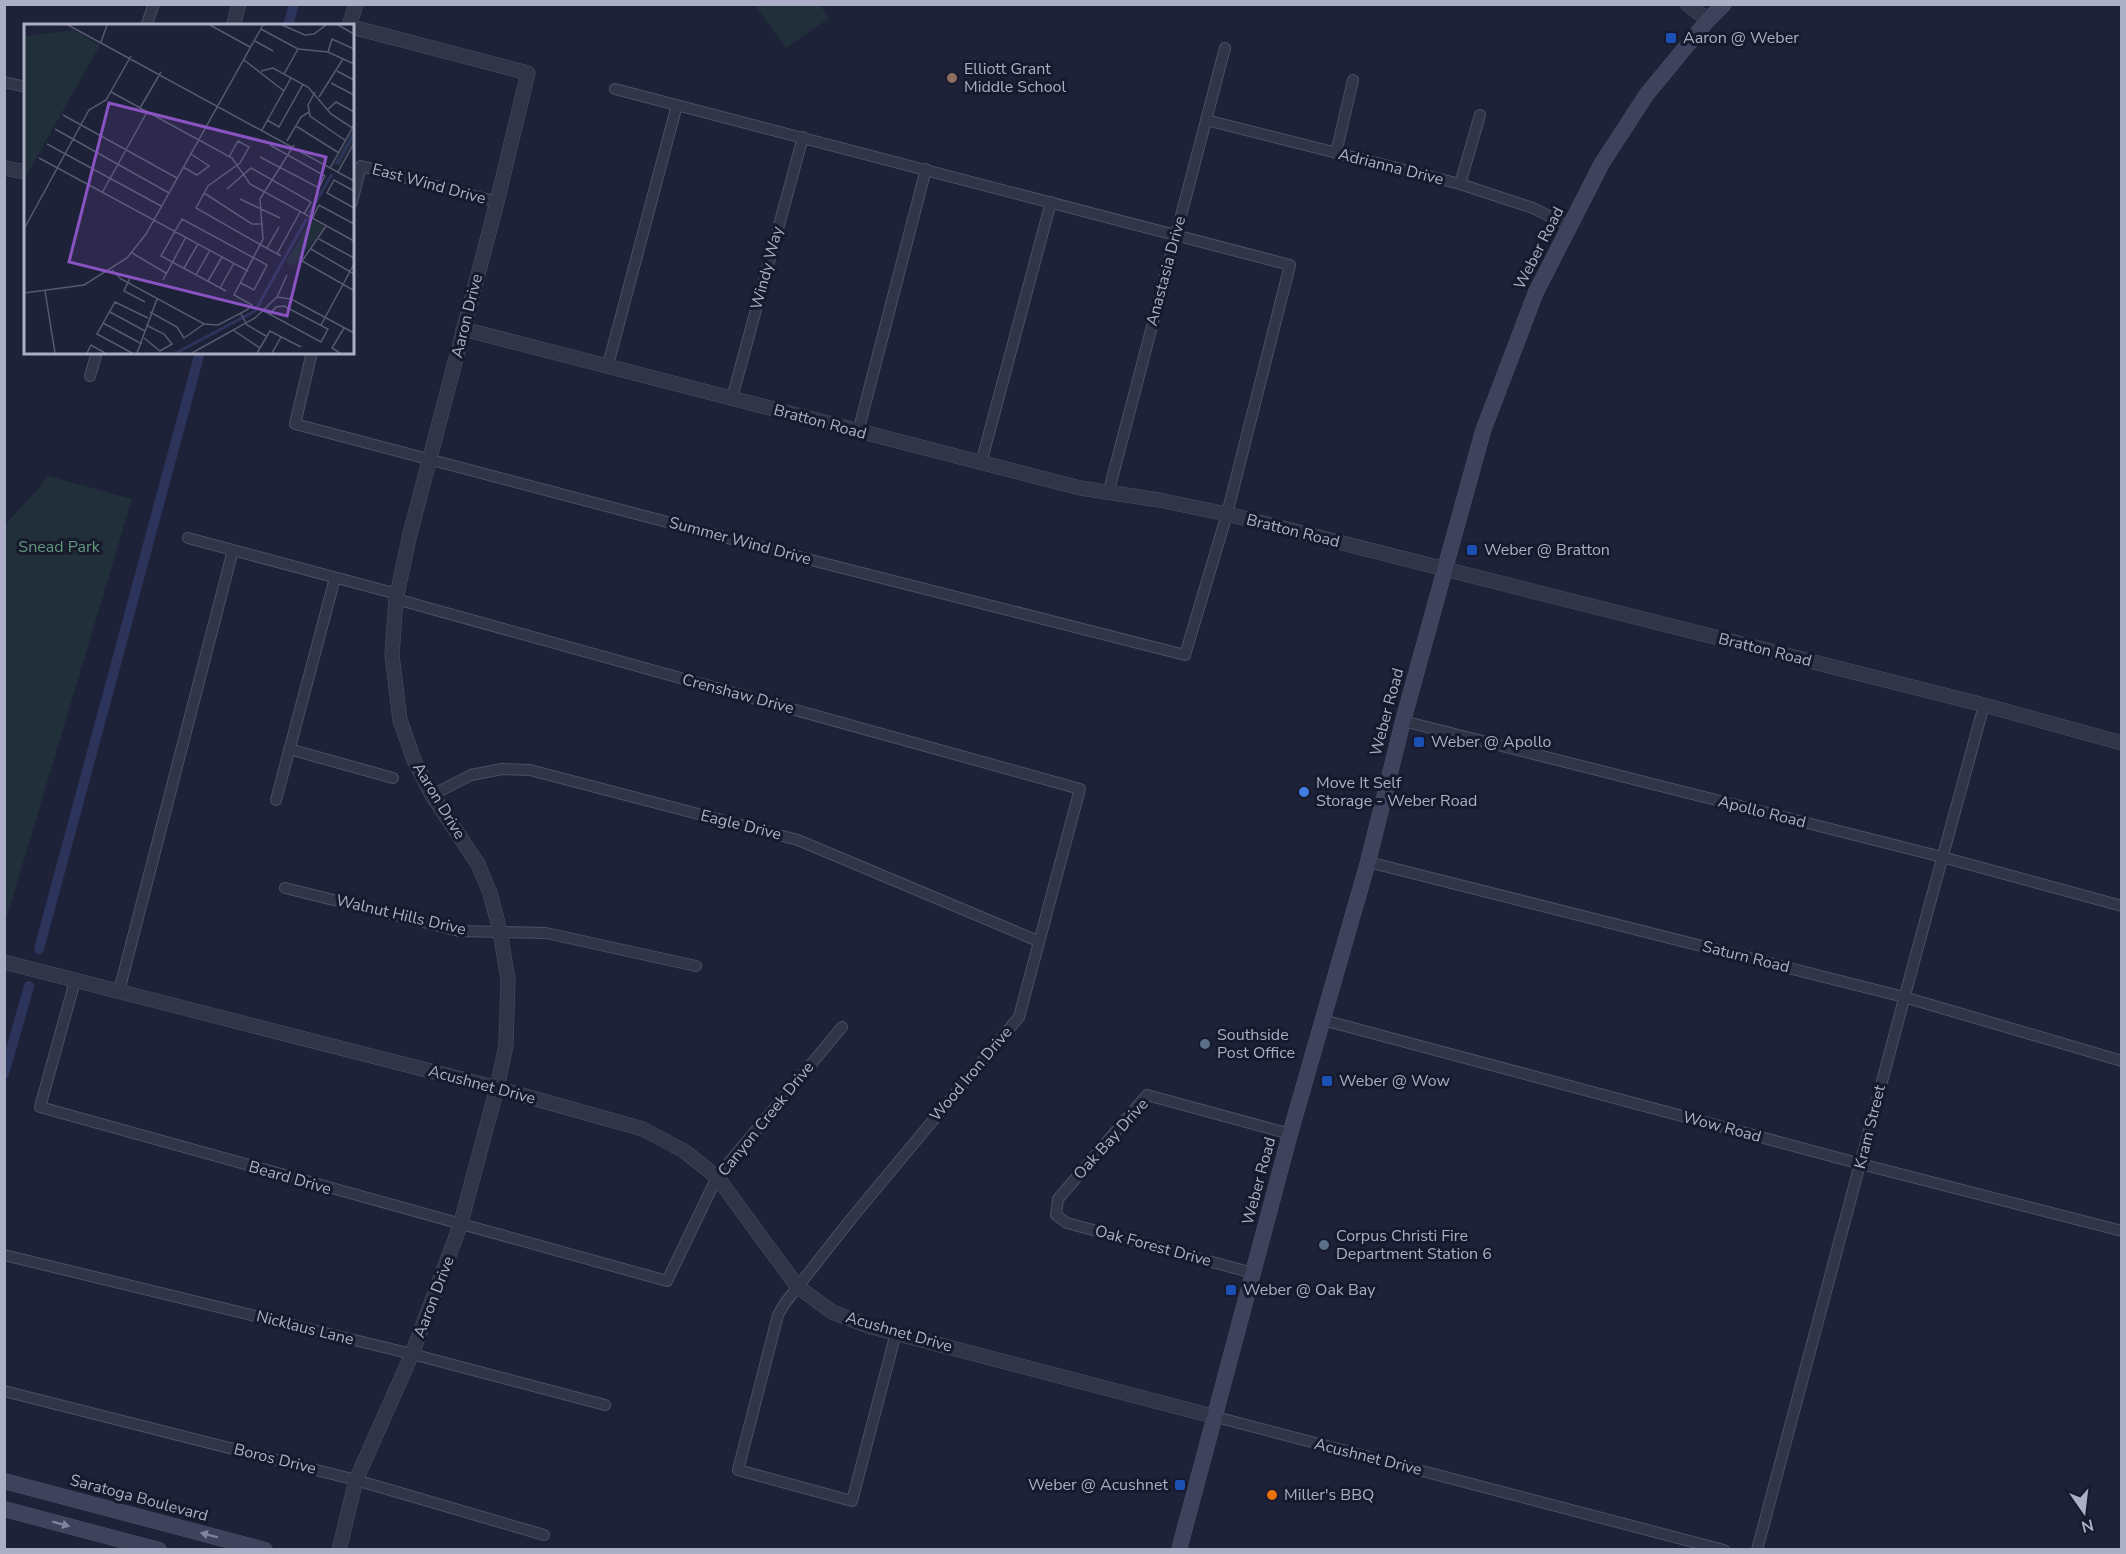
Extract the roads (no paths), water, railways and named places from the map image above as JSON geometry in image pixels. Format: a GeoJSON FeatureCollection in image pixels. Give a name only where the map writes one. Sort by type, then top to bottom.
{"type":"FeatureCollection","features":[{"type":"Feature","properties":{"kind":"main road","name":"Weber Road"},"geometry":{"type":"LineString","coordinates":[[1179,1550],[1290,1134],[1368,862],[1403,721],[1483,431],[1536,292],[1602,163],[1647,94],[1724,4]]}},
{"type":"Feature","properties":{"kind":"main road","name":"Saratoga Boulevard"},"geometry":{"type":"LineString","coordinates":[[4,1481],[265,1550]]}},
{"type":"Feature","properties":{"kind":"main road"},"geometry":{"type":"LineString","coordinates":[[4,1509],[159,1550]]}},
{"type":"Feature","properties":{"kind":"street"},"geometry":{"type":"LineString","coordinates":[[147,24],[153,4]]}},
{"type":"Feature","properties":{"kind":"street"},"geometry":{"type":"LineString","coordinates":[[234,24],[239,4]]}},
{"type":"Feature","properties":{"kind":"street","name":"Aaron Drive"},"geometry":{"type":"LineString","coordinates":[[351,24],[356,4]]}},
{"type":"Feature","properties":{"kind":"street"},"geometry":{"type":"LineString","coordinates":[[1687,4],[1708,20]]}},
{"type":"Feature","properties":{"kind":"street","name":"Aaron Drive"},"geometry":{"type":"LineString","coordinates":[[339,1550],[356,1480],[412,1354],[460,1226],[497,1088],[506,1045],[508,980],[500,931],[490,893],[478,864],[432,795],[414,760],[400,720],[392,655],[396,597],[410,534],[497,202],[528,73],[354,27]]}},
{"type":"Feature","properties":{"kind":"street","name":"Anastasia Drive"},"geometry":{"type":"LineString","coordinates":[[1108,494],[1225,48]]}},
{"type":"Feature","properties":{"kind":"street"},"geometry":{"type":"LineString","coordinates":[[1336,153],[1353,80]]}},
{"type":"Feature","properties":{"kind":"street"},"geometry":{"type":"LineString","coordinates":[[4,82],[24,87]]}},
{"type":"Feature","properties":{"kind":"street"},"geometry":{"type":"LineString","coordinates":[[615,89],[1290,265],[1227,514]]}},
{"type":"Feature","properties":{"kind":"street"},"geometry":{"type":"LineString","coordinates":[[608,365],[677,105]]}},
{"type":"Feature","properties":{"kind":"street"},"geometry":{"type":"LineString","coordinates":[[1460,184],[1480,115]]}},
{"type":"Feature","properties":{"kind":"street","name":"Adrianna Drive"},"geometry":{"type":"LineString","coordinates":[[1206,120],[1460,184],[1533,208],[1571,227]]}},
{"type":"Feature","properties":{"kind":"street","name":"Windy Way"},"geometry":{"type":"LineString","coordinates":[[732,398],[803,137]]}},
{"type":"Feature","properties":{"kind":"street","name":"East Wind Drive"},"geometry":{"type":"LineString","coordinates":[[354,194],[361,166],[497,202]]}},
{"type":"Feature","properties":{"kind":"street"},"geometry":{"type":"LineString","coordinates":[[4,168],[24,172]]}},
{"type":"Feature","properties":{"kind":"street"},"geometry":{"type":"LineString","coordinates":[[858,432],[926,169]]}},
{"type":"Feature","properties":{"kind":"street"},"geometry":{"type":"LineString","coordinates":[[981,463],[1051,202]]}},
{"type":"Feature","properties":{"kind":"street","name":"Bratton Road"},"geometry":{"type":"LineString","coordinates":[[464,329],[858,432],[1108,494],[1159,500],[1227,514],[1984,705],[2121,743]]}},
{"type":"Feature","properties":{"kind":"street"},"geometry":{"type":"LineString","coordinates":[[90,376],[96,354]]}},
{"type":"Feature","properties":{"kind":"street","name":"Summer Wind Drive"},"geometry":{"type":"LineString","coordinates":[[312,354],[295,424],[1185,656],[1227,514]]}},
{"type":"Feature","properties":{"kind":"street","name":"Crenshaw Drive"},"geometry":{"type":"LineString","coordinates":[[188,538],[1080,789]]}},
{"type":"Feature","properties":{"kind":"street"},"geometry":{"type":"LineString","coordinates":[[119,992],[233,550]]}},
{"type":"Feature","properties":{"kind":"street"},"geometry":{"type":"LineString","coordinates":[[276,800],[335,578]]}},
{"type":"Feature","properties":{"kind":"street","name":"Kram Street"},"geometry":{"type":"LineString","coordinates":[[1756,1550],[1984,705]]}},
{"type":"Feature","properties":{"kind":"street","name":"Apollo Road"},"geometry":{"type":"LineString","coordinates":[[1403,721],[1942,857],[2121,906]]}},
{"type":"Feature","properties":{"kind":"street"},"geometry":{"type":"LineString","coordinates":[[289,749],[393,778]]}},
{"type":"Feature","properties":{"kind":"street","name":"Eagle Drive"},"geometry":{"type":"LineString","coordinates":[[432,795],[471,775],[502,770],[530,770],[798,840],[1038,942]]}},
{"type":"Feature","properties":{"kind":"street","name":"Wood Iron Drive"},"geometry":{"type":"LineString","coordinates":[[896,1333],[852,1501],[738,1470],[778,1315],[797,1286],[1019,1017],[1080,789]]}},
{"type":"Feature","properties":{"kind":"street","name":"Saturn Road"},"geometry":{"type":"LineString","coordinates":[[1368,862],[1904,997],[2121,1061]]}},
{"type":"Feature","properties":{"kind":"street","name":"Walnut Hills Drive"},"geometry":{"type":"LineString","coordinates":[[285,888],[459,931],[546,933],[696,966]]}},
{"type":"Feature","properties":{"kind":"street","name":"Acushnet Drive"},"geometry":{"type":"LineString","coordinates":[[4,962],[497,1088],[643,1129],[684,1151],[717,1177],[797,1286],[832,1312],[868,1326],[1724,1550]]}},
{"type":"Feature","properties":{"kind":"street","name":"Beard Drive"},"geometry":{"type":"LineString","coordinates":[[75,981],[40,1107],[460,1226],[667,1281]]}},
{"type":"Feature","properties":{"kind":"street","name":"Wow Road"},"geometry":{"type":"LineString","coordinates":[[1323,1020],[2121,1231]]}},
{"type":"Feature","properties":{"kind":"street","name":"Canyon Creek Drive"},"geometry":{"type":"LineString","coordinates":[[667,1281],[717,1177],[842,1027]]}},
{"type":"Feature","properties":{"kind":"street","name":"Oak Bay Drive"},"geometry":{"type":"LineString","coordinates":[[1056,1215],[1058,1199],[1148,1095],[1290,1134]]}},
{"type":"Feature","properties":{"kind":"street","name":"Oak Forest Drive"},"geometry":{"type":"LineString","coordinates":[[1056,1215],[1067,1223],[1253,1273]]}},
{"type":"Feature","properties":{"kind":"street","name":"Nicklaus Lane"},"geometry":{"type":"LineString","coordinates":[[4,1255],[412,1354],[605,1405]]}},
{"type":"Feature","properties":{"kind":"street","name":"Boros Drive"},"geometry":{"type":"LineString","coordinates":[[4,1391],[356,1480],[544,1534]]}},
{"type":"Feature","properties":{"kind":"waterway"},"geometry":{"type":"LineString","coordinates":[[289,24],[294,4]]}},
{"type":"Feature","properties":{"kind":"waterway"},"geometry":{"type":"LineString","coordinates":[[39,949],[199,354]]}},
{"type":"Feature","properties":{"kind":"waterway"},"geometry":{"type":"LineString","coordinates":[[4,1074],[29,986]]}},
{"type":"Feature","properties":{"kind":"place","name":"Aaron @ Weber"},"geometry":{"type":"Point","coordinates":[1671,38]}},
{"type":"Feature","properties":{"kind":"place","name":"Elliott Grant Middle School"},"geometry":{"type":"Point","coordinates":[952,78]}},
{"type":"Feature","properties":{"kind":"place","name":"Weber @ Bratton"},"geometry":{"type":"Point","coordinates":[1472,550]}},
{"type":"Feature","properties":{"kind":"place","name":"Weber @ Apollo"},"geometry":{"type":"Point","coordinates":[1419,742]}},
{"type":"Feature","properties":{"kind":"place","name":"Move It Self Storage - Weber Road"},"geometry":{"type":"Point","coordinates":[1304,792]}},
{"type":"Feature","properties":{"kind":"place","name":"Southside Post Office"},"geometry":{"type":"Point","coordinates":[1205,1044]}},
{"type":"Feature","properties":{"kind":"place","name":"Weber @ Wow"},"geometry":{"type":"Point","coordinates":[1327,1081]}},
{"type":"Feature","properties":{"kind":"place","name":"Corpus Christi Fire Department Station 6"},"geometry":{"type":"Point","coordinates":[1324,1245]}},
{"type":"Feature","properties":{"kind":"place","name":"Weber @ Oak Bay"},"geometry":{"type":"Point","coordinates":[1231,1290]}},
{"type":"Feature","properties":{"kind":"place","name":"Weber @ Acushnet"},"geometry":{"type":"Point","coordinates":[1180,1485]}},
{"type":"Feature","properties":{"kind":"place","name":"Miller's BBQ"},"geometry":{"type":"Point","coordinates":[1272,1495]}},
{"type":"Feature","properties":{"kind":"park label","name":"Snead Park"},"geometry":{"type":"Point","coordinates":[59,547]}}]}
